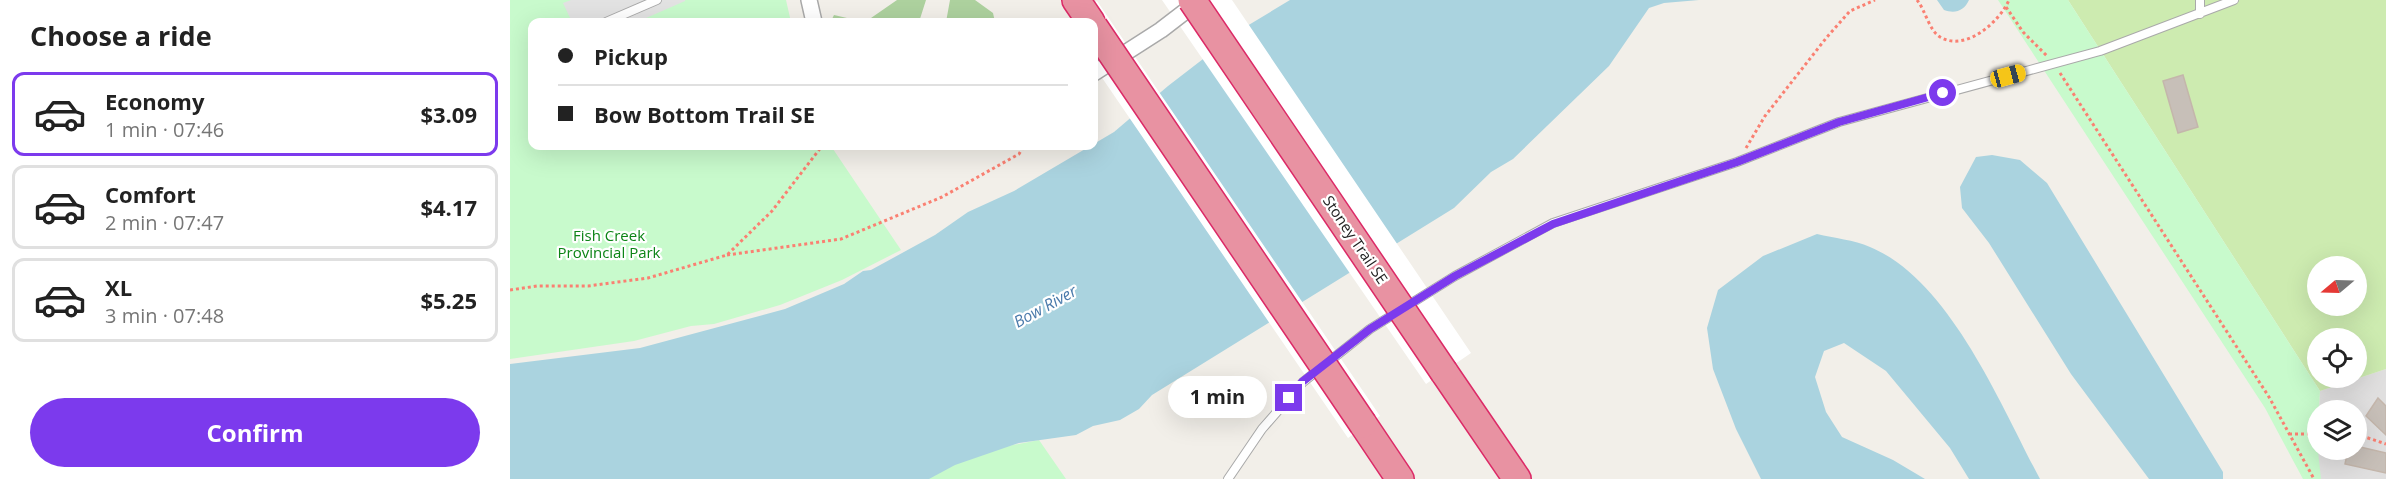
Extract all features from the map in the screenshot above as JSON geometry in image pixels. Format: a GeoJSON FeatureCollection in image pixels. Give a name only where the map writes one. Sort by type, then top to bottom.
{"type":"FeatureCollection","features":[{"type":"Feature","properties":{"kind":"highway","name":"Stoney Trail SE"},"geometry":{"type":"LineString","coordinates":[[1192,0],[1517,479]]}},
{"type":"Feature","properties":{"kind":"highway"},"geometry":{"type":"LineString","coordinates":[[1098,33],[1400,479]]}},
{"type":"Feature","properties":{"kind":"street"},"geometry":{"type":"LineString","coordinates":[[809,0],[813,18]]}},
{"type":"Feature","properties":{"kind":"street"},"geometry":{"type":"LineString","coordinates":[[1098,70],[1161,30],[1200,0]]}},
{"type":"Feature","properties":{"kind":"lane"},"geometry":{"type":"LineString","coordinates":[[615,18],[657,0]]}},
{"type":"Feature","properties":{"kind":"lane"},"geometry":{"type":"LineString","coordinates":[[2200,0],[2200,14]]}},
{"type":"Feature","properties":{"kind":"lane"},"geometry":{"type":"LineString","coordinates":[[1228,479],[1262,429],[1302,382],[1379,324],[1455,276],[1553,224],[1737,162],[1839,122],[2100,51],[2234,0]]}},
{"type":"Feature","properties":{"kind":"path"},"geometry":{"type":"LineString","coordinates":[[1737,162],[1766,116],[1827,37],[1850,11],[1875,0]]}},
{"type":"Feature","properties":{"kind":"path"},"geometry":{"type":"LineString","coordinates":[[1917,0],[1934,31],[1942,39],[1960,41],[1977,34],[1999,18],[2009,0]]}},
{"type":"Feature","properties":{"kind":"path"},"geometry":{"type":"LineString","coordinates":[[2006,7],[2031,42],[2054,64],[2269,397],[2314,479]]}},
{"type":"Feature","properties":{"kind":"path"},"geometry":{"type":"LineString","coordinates":[[727,255],[772,211],[819,150]]}},
{"type":"Feature","properties":{"kind":"path"},"geometry":{"type":"LineString","coordinates":[[510,290],[537,286],[588,286],[648,278],[727,255],[841,239],[942,197],[1019,154],[1022,150]]}},
{"type":"Feature","properties":{"kind":"path"},"geometry":{"type":"LineString","coordinates":[[2289,434],[2307,434]]}},
{"type":"Feature","properties":{"kind":"path"},"geometry":{"type":"LineString","coordinates":[[2367,438],[2386,444]]}},
{"type":"Feature","properties":{"kind":"shaded area"},"geometry":{"type":"Polygon","coordinates":[[[571,0],[685,0],[646,18],[570,18],[563,3],[571,0]]]}},
{"type":"Feature","properties":{"kind":"shaded area"},"geometry":{"type":"Polygon","coordinates":[[[2386,369],[2386,479],[2321,479],[2318,460],[2367,460],[2367,400],[2320,400],[2320,391],[2329,388],[2367,388],[2367,375],[2386,369]]]}},
{"type":"Feature","properties":{"kind":"green space","name":"Fish Creek Provincial Park"},"geometry":{"type":"Polygon","coordinates":[[[510,0],[786,0],[790,18],[528,18],[528,150],[834,150],[901,250],[842,280],[780,305],[714,324],[691,326],[634,341],[510,359],[510,0]]]}},
{"type":"Feature","properties":{"kind":"green space"},"geometry":{"type":"Polygon","coordinates":[[[897,0],[926,0],[920,18],[871,18],[897,0]]]}},
{"type":"Feature","properties":{"kind":"green space"},"geometry":{"type":"Polygon","coordinates":[[[950,0],[975,0],[993,13],[994,18],[947,18],[950,0]]]}},
{"type":"Feature","properties":{"kind":"green space"},"geometry":{"type":"Polygon","coordinates":[[[1998,0],[2068,0],[2307,371],[2307,388],[2318,388],[2320,391],[2319,400],[2307,400],[2307,460],[2319,460],[2321,479],[2303,479],[2265,408],[1998,0]]]}},
{"type":"Feature","properties":{"kind":"green space"},"geometry":{"type":"Polygon","coordinates":[[[2068,0],[2386,0],[2386,369],[2367,375],[2367,328],[2307,328],[2307,371],[2068,0]]]}},
{"type":"Feature","properties":{"kind":"green space"},"geometry":{"type":"Polygon","coordinates":[[[1039,440],[1066,479],[908,479],[976,452],[1039,440]]]}},
{"type":"Feature","properties":{"kind":"water","name":"Bow River"},"geometry":{"type":"Polygon","coordinates":[[[1290,0],[1699,0],[1664,3],[1649,8],[1609,66],[1513,159],[1491,172],[1454,208],[1152,395],[1139,409],[1120,420],[1093,426],[1076,435],[1019,443],[955,465],[929,479],[510,479],[510,364],[640,348],[785,309],[844,284],[863,271],[871,270],[935,235],[968,212],[1014,191],[1083,150],[1098,150],[1098,141],[1114,132],[1168,86],[1242,29],[1290,0]]]}},
{"type":"Feature","properties":{"kind":"water"},"geometry":{"type":"Polygon","coordinates":[[[1937,0],[1969,0],[1962,9],[1952,12],[1944,10],[1937,0]]]}},
{"type":"Feature","properties":{"kind":"water"},"geometry":{"type":"Polygon","coordinates":[[[1992,155],[2020,160],[2047,183],[2223,472],[2223,479],[2149,479],[2071,374],[1989,243],[1962,208],[1960,187],[1976,157],[1992,155]]]}},
{"type":"Feature","properties":{"kind":"water"},"geometry":{"type":"Polygon","coordinates":[[[1817,234],[1870,247],[1899,263],[1925,287],[1949,316],[1970,348],[2040,479],[1969,479],[1950,448],[1886,371],[1844,343],[1824,351],[1815,377],[1826,412],[1842,437],[1893,460],[1925,479],[1761,479],[1736,429],[1713,369],[1707,328],[1718,290],[1763,256],[1817,234]]]}},
{"type":"Feature","properties":{"kind":"pier"},"geometry":{"type":"Polygon","coordinates":[[[1162,0],[1232,0],[1471,353],[1426,384],[1162,0]]]}},
{"type":"Feature","properties":{"kind":"pier"},"geometry":{"type":"Polygon","coordinates":[[[1097,1],[1380,416],[1348,438],[1098,72],[1098,18],[1071,18],[1097,1]]]}},
{"type":"Feature","properties":{"kind":"building"},"geometry":{"type":"Polygon","coordinates":[[[2183,75],[2198,127],[2178,133],[2163,81],[2183,75]]]}},
{"type":"Feature","properties":{"kind":"building"},"geometry":{"type":"Polygon","coordinates":[[[2378,398],[2386,406],[2386,435],[2367,417],[2378,398]]]}},
{"type":"Feature","properties":{"kind":"building"},"geometry":{"type":"Polygon","coordinates":[[[2367,449],[2386,453],[2386,473],[2345,464],[2346,460],[2367,460],[2367,449]]]}},
{"type":"Feature","properties":{"kind":"route"},"geometry":{"type":"LineString","coordinates":[[1289,398],[1302,382],[1370,329],[1455,276],[1553,224],[1737,162],[1839,122],[1943,93]]}}]}
